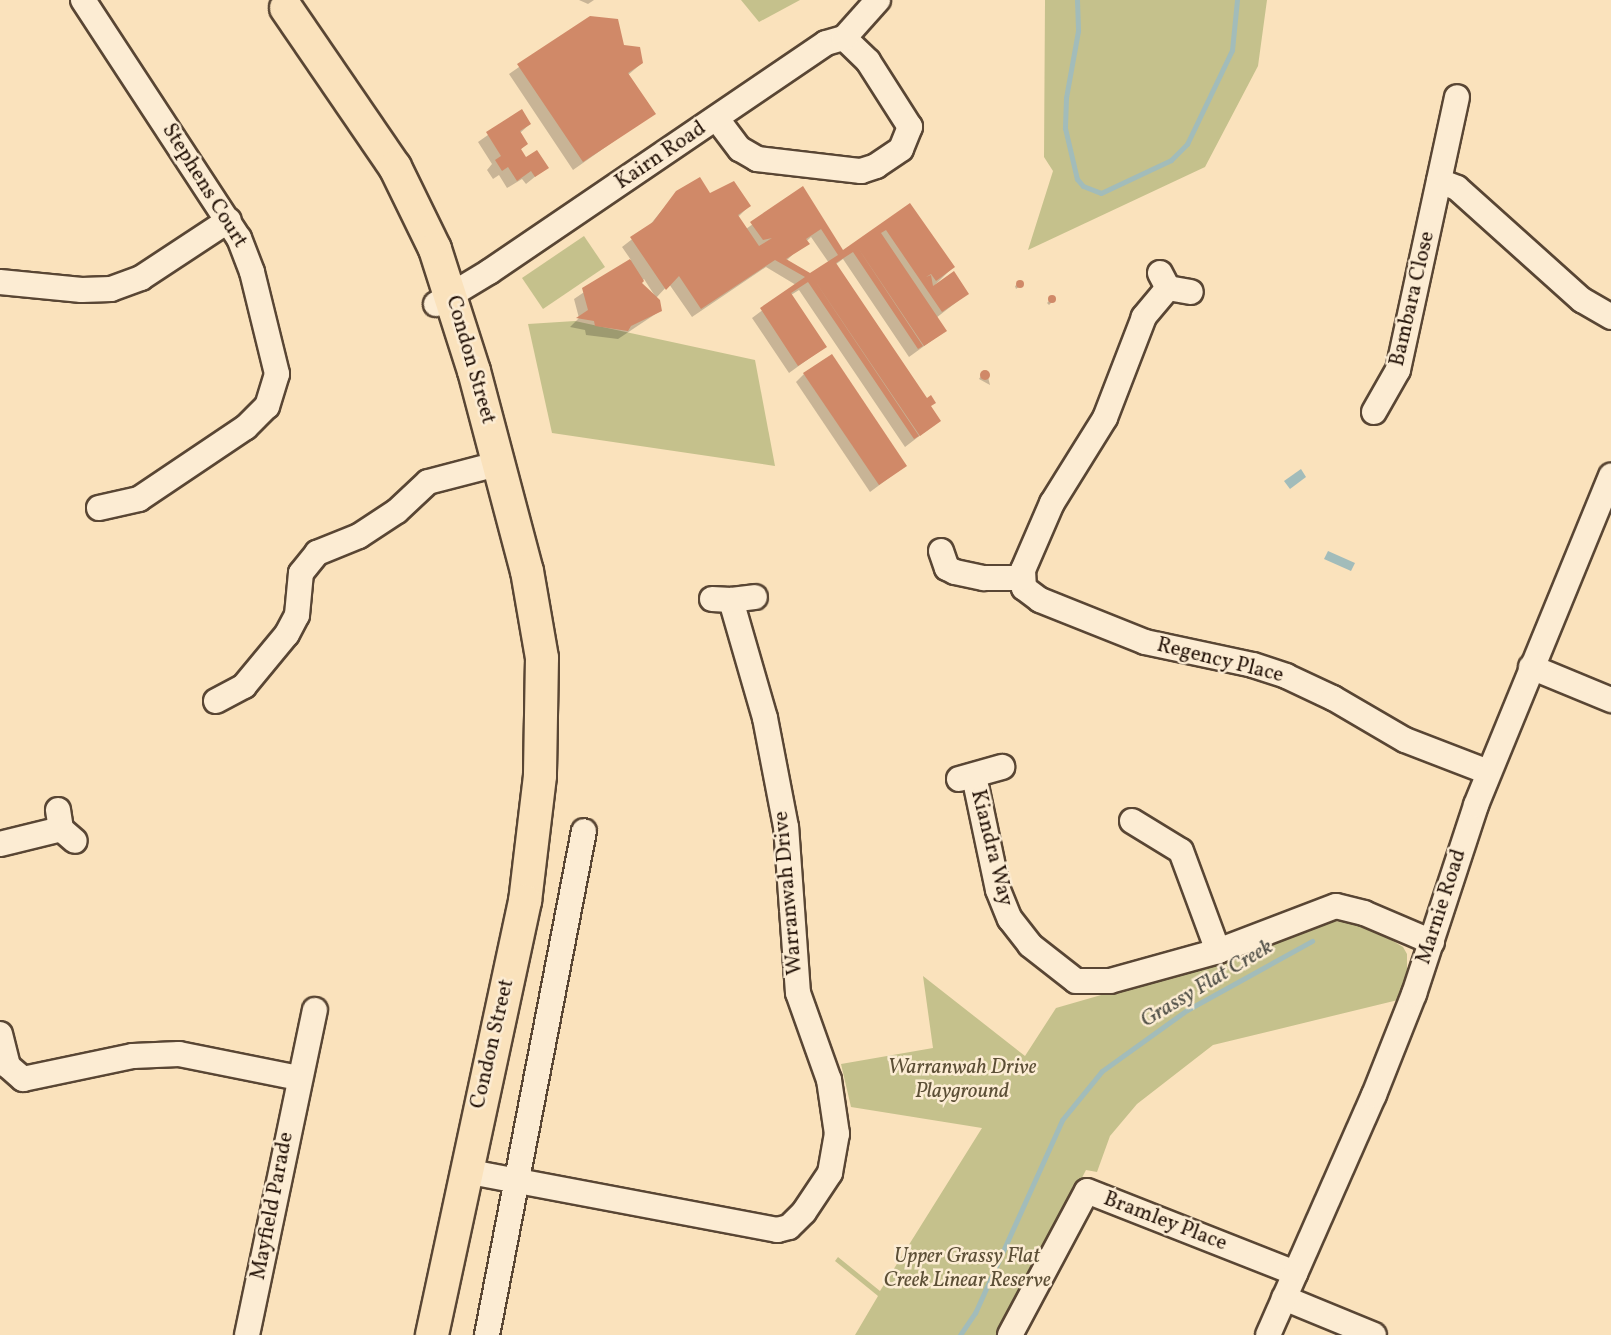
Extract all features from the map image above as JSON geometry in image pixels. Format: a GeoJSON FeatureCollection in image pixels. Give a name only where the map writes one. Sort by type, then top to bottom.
{"type":"FeatureCollection","features":[{"type":"Feature","properties":{"kind":"main road","name":"Condon Street"},"geometry":{"type":"LineString","coordinates":[[283,4],[383,178],[443,300],[527,571],[542,658],[540,751],[525,901],[465,1171],[432,1335]]}},
{"type":"Feature","properties":{"kind":"main road","name":"Condon Street"},"geometry":{"type":"LineString","coordinates":[[443,300],[482,468],[526,639],[540,751]]}},
{"type":"Feature","properties":{"kind":"street","name":"Stephens Court"},"geometry":{"type":"LineString","coordinates":[[83,0],[229,220],[252,272],[276,365],[272,397],[255,420],[153,492],[128,503],[99,508]]}},
{"type":"Feature","properties":{"kind":"street","name":"Kairn Road"},"geometry":{"type":"LineString","coordinates":[[443,300],[717,119],[826,43],[844,38],[878,0]]}},
{"type":"Feature","properties":{"kind":"street"},"geometry":{"type":"LineString","coordinates":[[717,119],[735,144],[757,159],[861,171],[876,166],[900,149],[910,127],[868,61],[844,38]]}},
{"type":"Feature","properties":{"kind":"street","name":"Bambara Close"},"geometry":{"type":"LineString","coordinates":[[1374,412],[1398,370],[1457,97]]}},
{"type":"Feature","properties":{"kind":"street"},"geometry":{"type":"LineString","coordinates":[[1439,181],[1457,188],[1582,300],[1611,317]]}},
{"type":"Feature","properties":{"kind":"street"},"geometry":{"type":"LineString","coordinates":[[0,282],[82,290],[111,288],[141,278],[229,220]]}},
{"type":"Feature","properties":{"kind":"street"},"geometry":{"type":"LineString","coordinates":[[941,551],[947,568],[955,572],[984,578],[1022,578],[1052,503],[1105,418],[1144,317],[1173,284]]}},
{"type":"Feature","properties":{"kind":"street"},"geometry":{"type":"LineString","coordinates":[[216,701],[244,686],[290,629],[299,608],[301,573],[312,557],[330,546],[359,536],[437,478],[482,468]]}},
{"type":"Feature","properties":{"kind":"street","name":"Marnie Road"},"geometry":{"type":"LineString","coordinates":[[1268,1335],[1374,1095],[1432,942],[1488,772],[1611,476]]}},
{"type":"Feature","properties":{"kind":"street","name":"Regency Place"},"geometry":{"type":"LineString","coordinates":[[1022,578],[1028,593],[1040,600],[1145,642],[1274,672],[1333,698],[1405,740],[1488,772]]}},
{"type":"Feature","properties":{"kind":"street","name":"Warranwah Drive"},"geometry":{"type":"LineString","coordinates":[[465,1171],[791,1233],[830,1173],[837,1134],[829,1080],[798,993],[786,827],[765,718],[721,599],[755,597]]}},
{"type":"Feature","properties":{"kind":"street"},"geometry":{"type":"LineString","coordinates":[[1531,667],[1611,700]]}},
{"type":"Feature","properties":{"kind":"street","name":"Kiandra Way"},"geometry":{"type":"LineString","coordinates":[[1002,767],[967,778],[1004,906],[1021,936],[1076,981],[1096,984],[1218,951],[1336,906],[1364,913],[1432,942]]}},
{"type":"Feature","properties":{"kind":"street"},"geometry":{"type":"LineString","coordinates":[[1130,819],[1181,851],[1218,951]]}},
{"type":"Feature","properties":{"kind":"street"},"geometry":{"type":"LineString","coordinates":[[0,844],[64,827]]}},
{"type":"Feature","properties":{"kind":"street"},"geometry":{"type":"LineString","coordinates":[[486,1335],[584,831]]}},
{"type":"Feature","properties":{"kind":"street","name":"Mayfield Parade"},"geometry":{"type":"LineString","coordinates":[[248,1335],[299,1078],[315,1010]]}},
{"type":"Feature","properties":{"kind":"street"},"geometry":{"type":"LineString","coordinates":[[0,1035],[6,1078],[33,1079],[134,1056],[179,1054],[299,1078]]}},
{"type":"Feature","properties":{"kind":"street","name":"Bramley Place"},"geometry":{"type":"LineString","coordinates":[[1018,1333],[1087,1191],[1295,1273]]}},
{"type":"Feature","properties":{"kind":"street"},"geometry":{"type":"LineString","coordinates":[[1284,1298],[1374,1335]]}},
{"type":"Feature","properties":{"kind":"green space"},"geometry":{"type":"Polygon","coordinates":[[[741,0],[800,0],[759,22],[741,0]]]}},
{"type":"Feature","properties":{"kind":"green space"},"geometry":{"type":"Polygon","coordinates":[[[1045,0],[1267,0],[1258,66],[1205,167],[1028,250],[1053,171],[1044,157],[1045,0]]]}},
{"type":"Feature","properties":{"kind":"green space"},"geometry":{"type":"Polygon","coordinates":[[[584,236],[605,267],[543,309],[522,278],[584,236]]]}},
{"type":"Feature","properties":{"kind":"green space"},"geometry":{"type":"Polygon","coordinates":[[[575,321],[755,360],[775,466],[552,433],[528,324],[575,321]]]}},
{"type":"Feature","properties":{"kind":"green space","name":"Upper Grassy Flat Creek Linear Reserve"},"geometry":{"type":"Polygon","coordinates":[[[1334,921],[1366,925],[1403,947],[1407,954],[1407,970],[1398,1000],[1213,1045],[1137,1104],[1110,1136],[1097,1172],[1086,1170],[1000,1335],[855,1335],[878,1296],[835,1261],[838,1257],[880,1291],[982,1128],[851,1107],[841,1064],[933,1048],[923,976],[1025,1056],[1056,1008],[1240,955],[1306,926],[1334,921]]]}},
{"type":"Feature","properties":{"kind":"water"},"geometry":{"type":"Polygon","coordinates":[[[1301,469],[1306,477],[1290,489],[1284,481],[1301,469]]]}},
{"type":"Feature","properties":{"kind":"water"},"geometry":{"type":"Polygon","coordinates":[[[1328,551],[1355,563],[1351,571],[1324,559],[1328,551]]]}},
{"type":"Feature","properties":{"kind":"building"},"geometry":{"type":"Polygon","coordinates":[[[590,16],[618,19],[624,45],[640,47],[643,63],[628,73],[656,114],[583,162],[517,64],[590,16]]]}},
{"type":"Feature","properties":{"kind":"building"},"geometry":{"type":"Polygon","coordinates":[[[522,109],[531,124],[520,131],[528,144],[521,149],[526,157],[537,150],[549,168],[535,177],[531,171],[517,181],[508,167],[502,171],[495,160],[501,156],[486,132],[522,109]]]}},
{"type":"Feature","properties":{"kind":"building"},"geometry":{"type":"Polygon","coordinates":[[[700,177],[710,193],[734,181],[751,206],[738,215],[759,246],[772,238],[763,240],[750,222],[803,186],[843,250],[910,203],[955,267],[936,281],[931,274],[926,277],[931,275],[933,286],[954,271],[969,294],[942,312],[886,230],[881,233],[947,331],[924,346],[858,248],[923,346],[918,349],[853,252],[836,263],[927,398],[931,395],[936,403],[931,406],[941,421],[920,436],[813,278],[919,436],[914,439],[808,282],[791,293],[827,347],[798,366],[760,308],[805,277],[775,260],[701,309],[679,276],[666,290],[630,237],[653,222],[676,191],[700,177]],[[821,229],[806,239],[810,244],[786,259],[810,273],[838,255],[821,229]]]}},
{"type":"Feature","properties":{"kind":"building"},"geometry":{"type":"Polygon","coordinates":[[[630,259],[644,281],[642,283],[660,300],[662,311],[631,326],[628,331],[595,326],[594,321],[576,318],[588,310],[582,288],[630,259]]]}},
{"type":"Feature","properties":{"kind":"building"},"geometry":{"type":"Polygon","coordinates":[[[1020,280],[1024,284],[1020,288],[1016,284],[1020,280]]]}},
{"type":"Feature","properties":{"kind":"building"},"geometry":{"type":"Polygon","coordinates":[[[1052,295],[1056,299],[1052,303],[1048,299],[1052,295]]]}},
{"type":"Feature","properties":{"kind":"building"},"geometry":{"type":"Polygon","coordinates":[[[832,354],[907,466],[879,485],[803,373],[832,354]]]}},
{"type":"Feature","properties":{"kind":"building"},"geometry":{"type":"Polygon","coordinates":[[[985,370],[989,371],[989,379],[985,380],[981,379],[980,375],[981,371],[985,370]]]}},
{"type":"Feature","properties":{"kind":"waterway"},"geometry":{"type":"LineString","coordinates":[[1077,0],[1078,31],[1066,98],[1065,128],[1077,179],[1083,186],[1101,193],[1171,160],[1187,144],[1232,50],[1237,0]]}},
{"type":"Feature","properties":{"kind":"waterway","name":"Grassy Flat Creek"},"geometry":{"type":"LineString","coordinates":[[960,1335],[975,1313],[1062,1120],[1102,1071],[1187,1010],[1312,941]]}},
{"type":"Feature","properties":{"kind":"park label","name":"Warranwah Drive Playground"},"geometry":{"type":"Point","coordinates":[962,1080]}}]}
